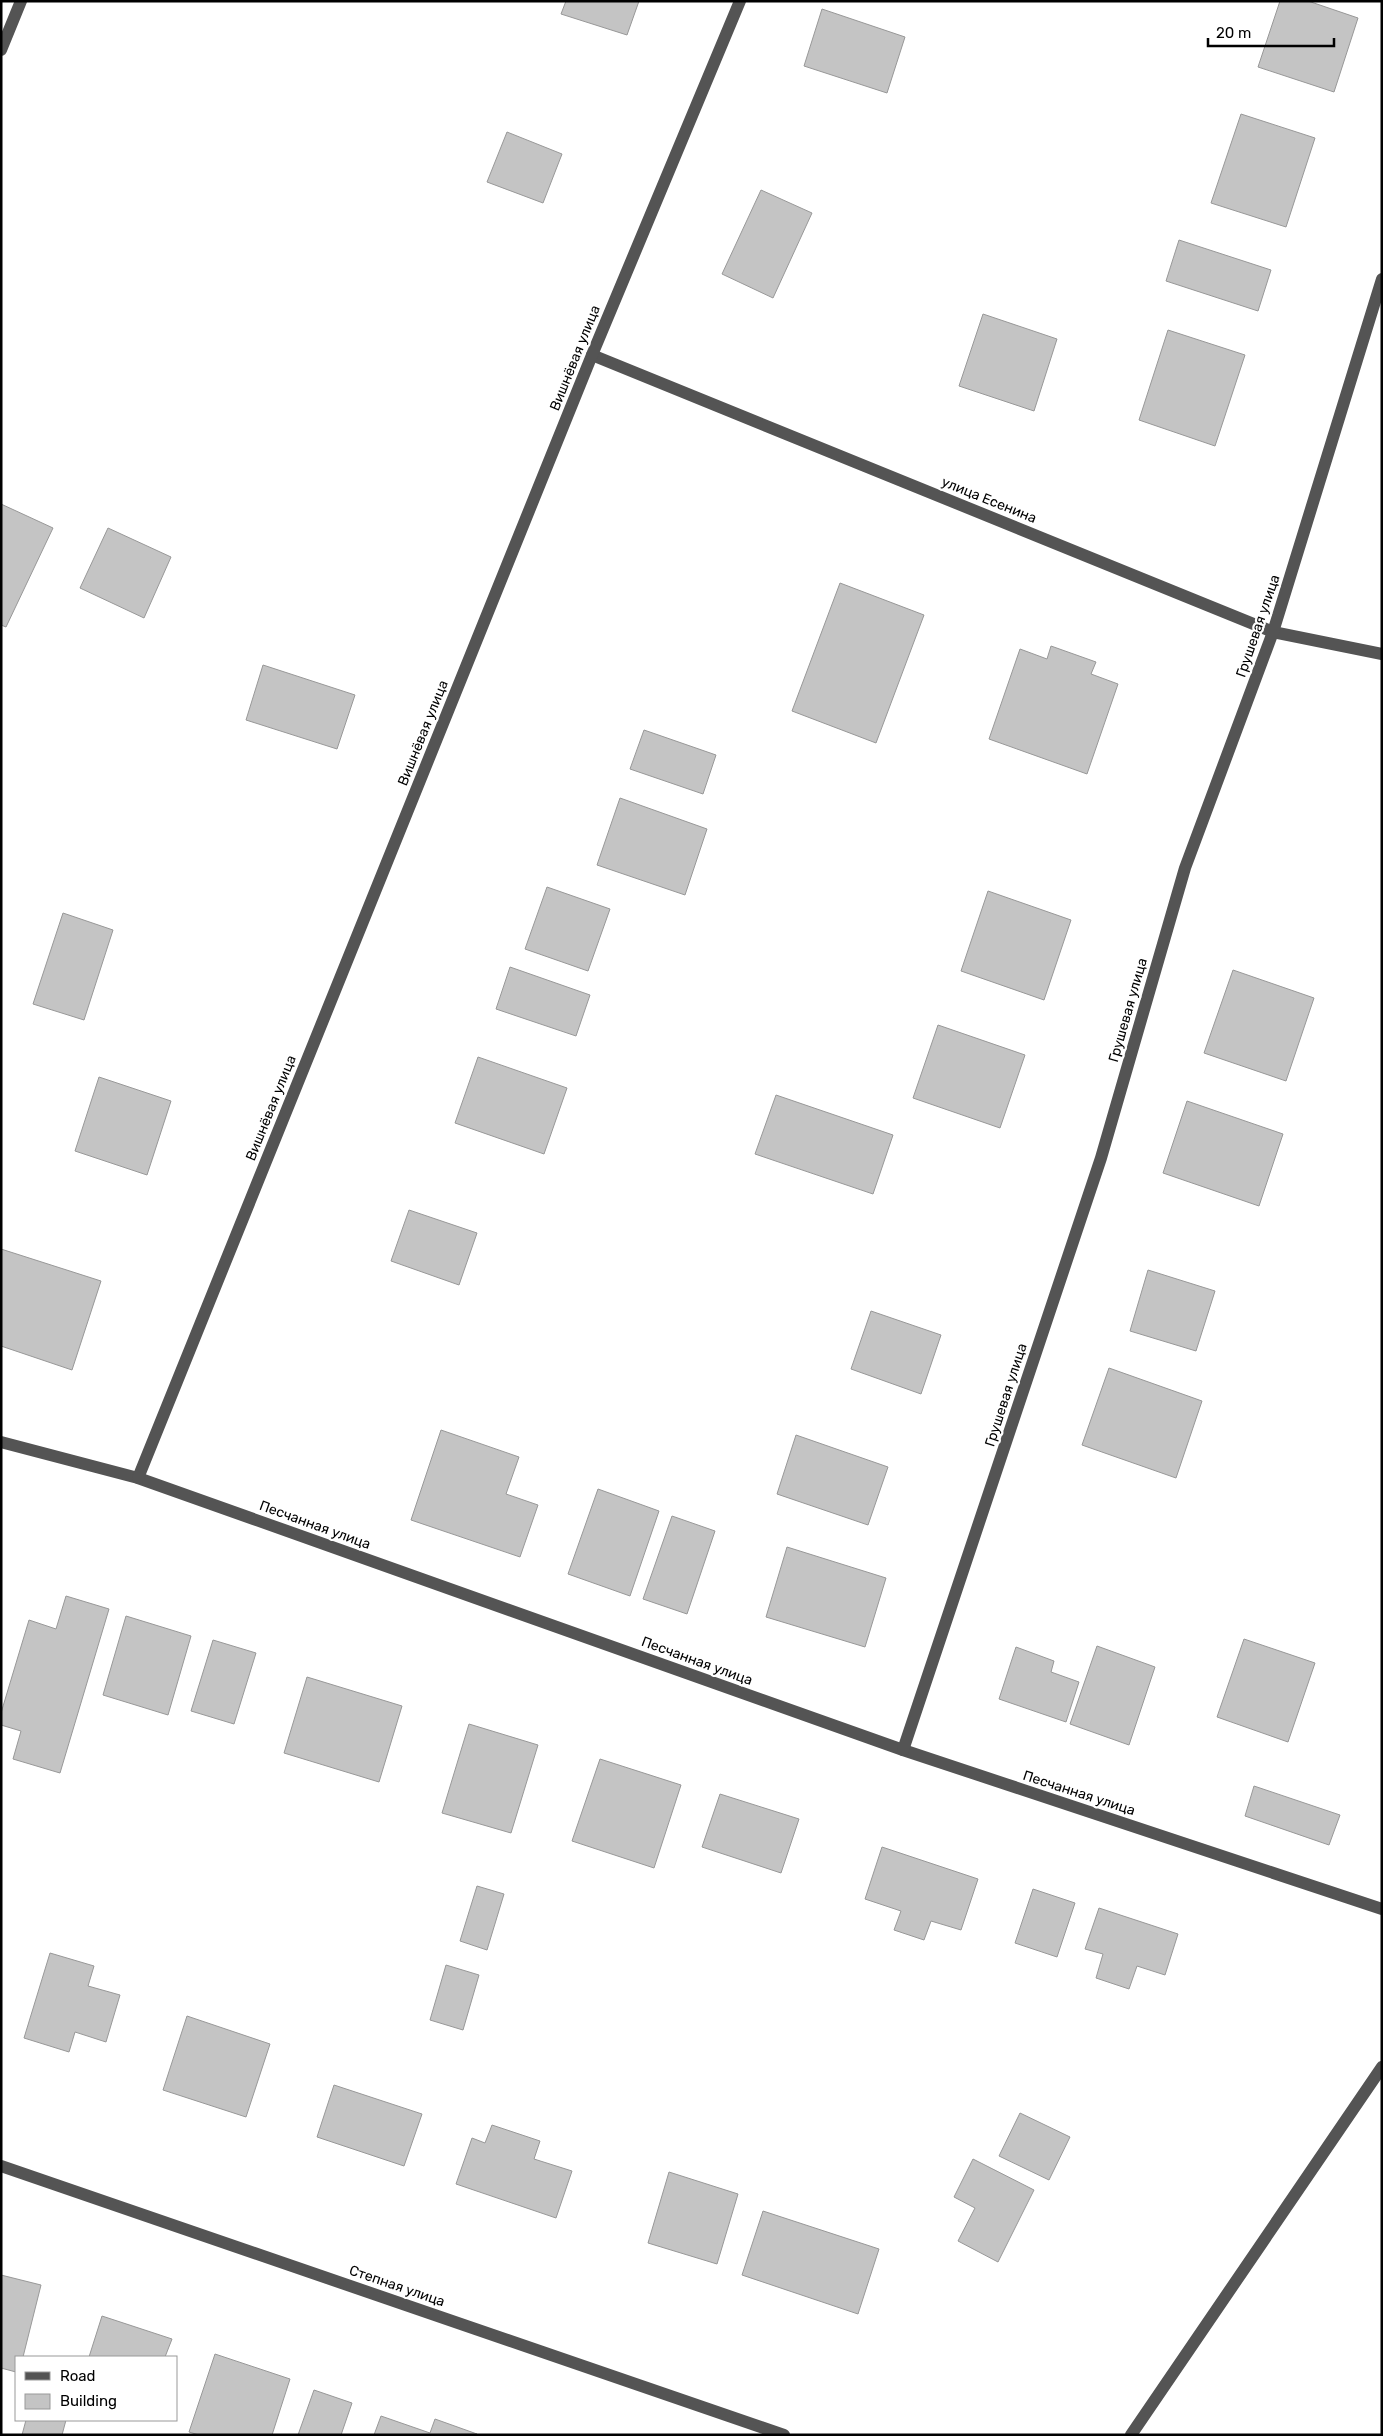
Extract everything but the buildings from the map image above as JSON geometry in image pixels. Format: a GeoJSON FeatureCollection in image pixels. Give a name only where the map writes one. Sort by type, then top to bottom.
{"type":"FeatureCollection","features":[{"type":"Feature","properties":{"kind":"street"},"geometry":{"type":"LineString","coordinates":[[1,50],[21,1]]}},
{"type":"Feature","properties":{"kind":"street","name":"Вишнёвая улица"},"geometry":{"type":"LineString","coordinates":[[138,1478],[592,355],[740,1]]}},
{"type":"Feature","properties":{"kind":"street","name":"Грушевая улица"},"geometry":{"type":"LineString","coordinates":[[903,1750],[1101,1158],[1185,868],[1274,632],[1382,279]]}},
{"type":"Feature","properties":{"kind":"street","name":"улица Есенина"},"geometry":{"type":"LineString","coordinates":[[592,355],[1274,632],[1382,654]]}},
{"type":"Feature","properties":{"kind":"street","name":"Песчанная улица"},"geometry":{"type":"LineString","coordinates":[[1,1442],[138,1478],[903,1750],[1382,1909]]}},
{"type":"Feature","properties":{"kind":"street"},"geometry":{"type":"LineString","coordinates":[[1131,2435],[1382,2067]]}},
{"type":"Feature","properties":{"kind":"street","name":"Степная улица"},"geometry":{"type":"LineString","coordinates":[[1,2166],[784,2435]]}}]}
